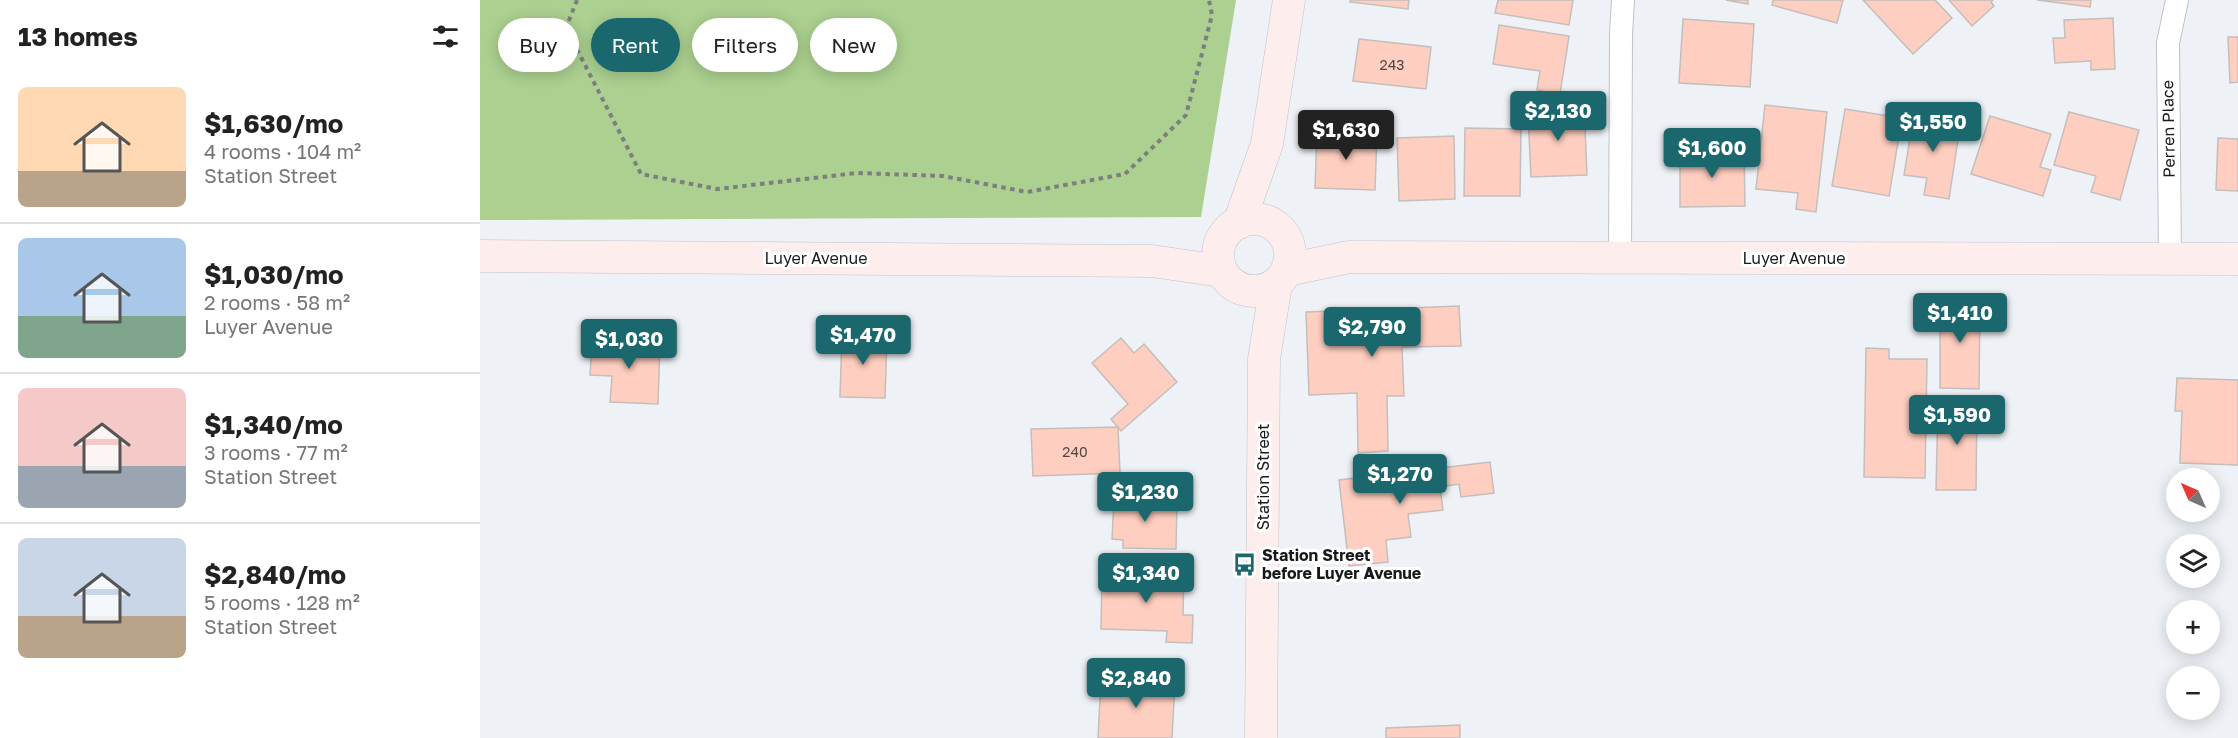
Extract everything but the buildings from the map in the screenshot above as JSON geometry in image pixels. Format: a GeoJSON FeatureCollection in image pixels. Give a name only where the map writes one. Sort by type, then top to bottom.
{"type":"FeatureCollection","features":[{"type":"Feature","properties":{"kind":"street","name":"Station Street"},"geometry":{"type":"LineString","coordinates":[[1230,230],[1267,144],[1289,0]]}},
{"type":"Feature","properties":{"kind":"street"},"geometry":{"type":"LineString","coordinates":[[1620,258],[1623,0]]}},
{"type":"Feature","properties":{"kind":"street","name":"Perren Place"},"geometry":{"type":"LineString","coordinates":[[2169,259],[2168,43],[2177,0]]}},
{"type":"Feature","properties":{"kind":"street","name":"Station Street"},"geometry":{"type":"LineString","coordinates":[[1261,738],[1264,360],[1281,254],[1267,144]]}},
{"type":"Feature","properties":{"kind":"street"},"geometry":{"type":"LineString","coordinates":[[1250,219],[1262,220],[1281,254],[1259,291],[1231,280],[1218,254],[1230,230],[1250,219]]}},
{"type":"Feature","properties":{"kind":"street","name":"Luyer Avenue"},"geometry":{"type":"LineString","coordinates":[[1152,261],[1230,230]]}},
{"type":"Feature","properties":{"kind":"street","name":"Luyer Avenue"},"geometry":{"type":"LineString","coordinates":[[1281,254],[1349,257],[2238,258]]}},
{"type":"Feature","properties":{"kind":"street","name":"Luyer Avenue"},"geometry":{"type":"LineString","coordinates":[[480,256],[1152,261],[1231,280]]}},
{"type":"Feature","properties":{"kind":"street","name":"Station Street"},"geometry":{"type":"LineString","coordinates":[[1231,280],[1264,360]]}},
{"type":"Feature","properties":{"kind":"path"},"geometry":{"type":"LineString","coordinates":[[577,0],[566,28],[640,174],[717,189],[857,173],[943,176],[1027,192],[1125,174],[1186,115],[1212,15],[1209,0]]}},
{"type":"Feature","properties":{"kind":"green space"},"geometry":{"type":"Polygon","coordinates":[[[480,0],[1236,0],[1201,217],[480,220],[480,0]]]}},
{"type":"Feature","properties":{"kind":"place","name":"Station Street before Luyer Avenue"},"geometry":{"type":"Point","coordinates":[1244,564]}}]}
